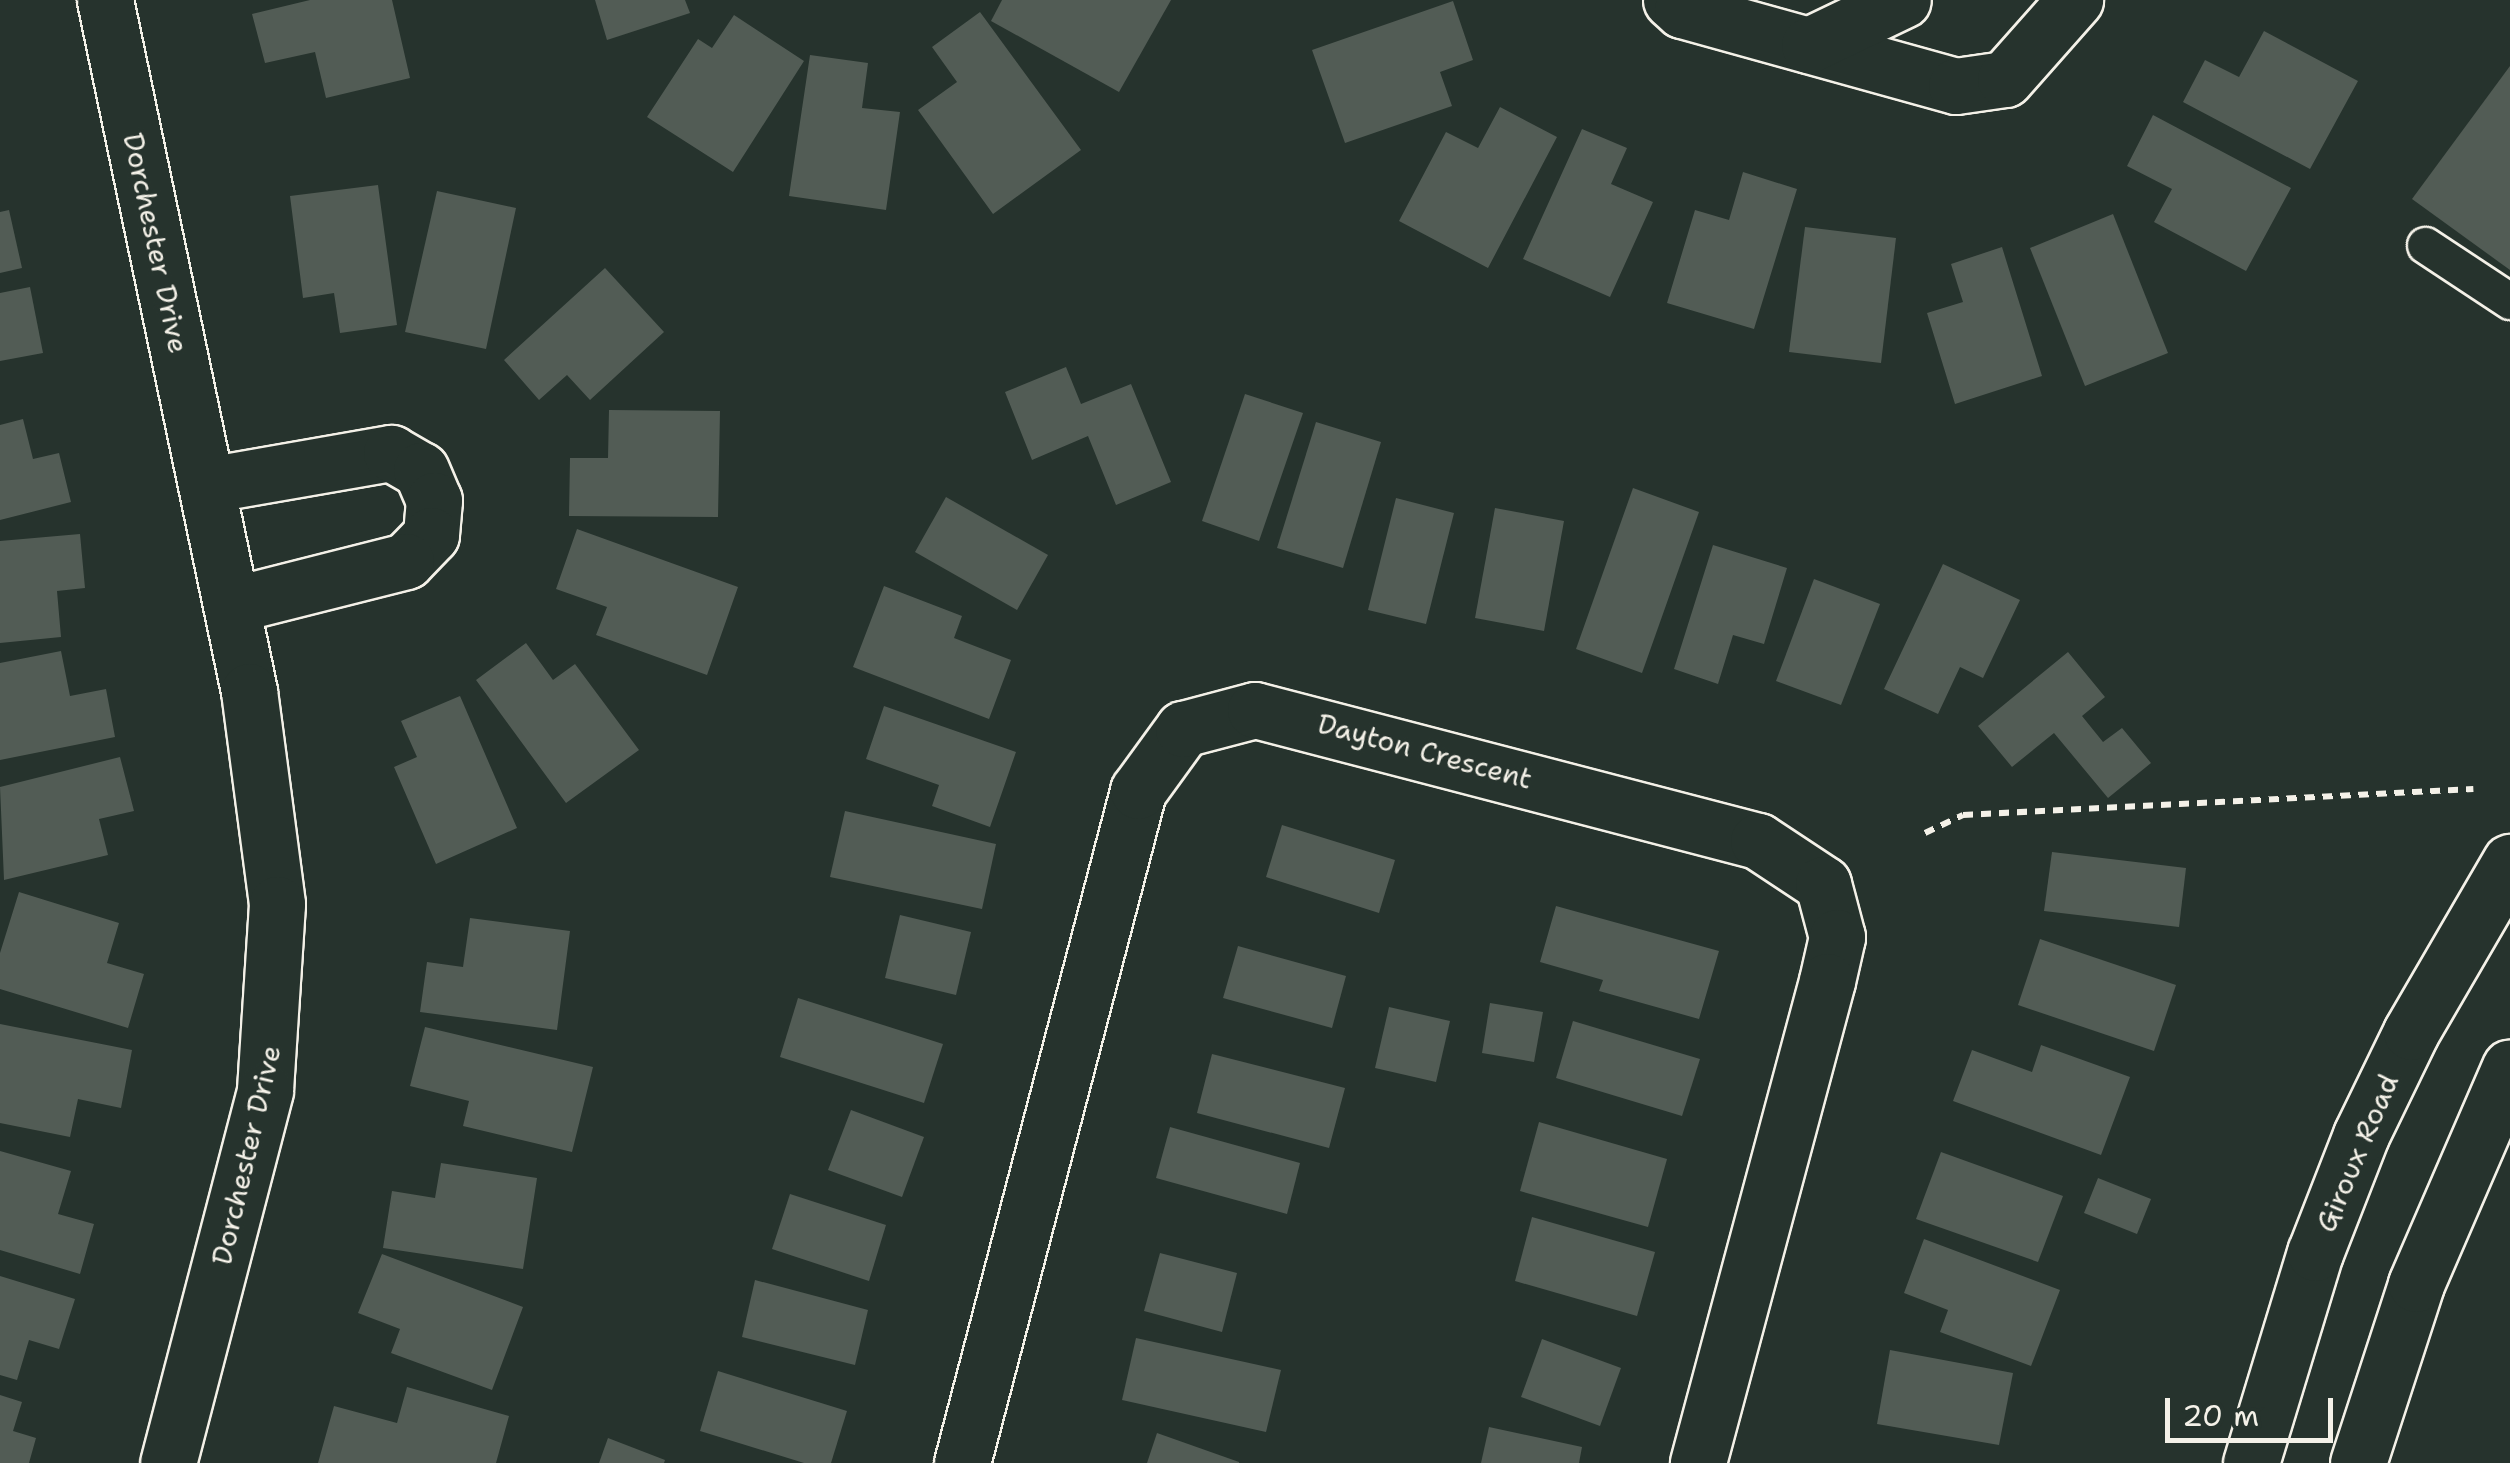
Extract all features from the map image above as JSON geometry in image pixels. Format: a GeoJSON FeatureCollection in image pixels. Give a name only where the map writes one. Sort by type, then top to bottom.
{"type":"FeatureCollection","features":[{"type":"Feature","properties":{"kind":"street","name":"Dorchester Drive"},"geometry":{"type":"LineString","coordinates":[[105,0],[232,605],[272,846],[274,1032],[246,1177],[168,1463]]}},
{"type":"Feature","properties":{"kind":"street"},"geometry":{"type":"LineString","coordinates":[[1670,0],[1682,10],[1956,86],[1984,85],[2020,66],[2075,0]]}},
{"type":"Feature","properties":{"kind":"street"},"geometry":{"type":"LineString","coordinates":[[1809,44],[1903,0]]}},
{"type":"Feature","properties":{"kind":"street"},"geometry":{"type":"LineString","coordinates":[[207,485],[391,453],[421,470],[434,500],[431,535],[406,561],[232,605]]}},
{"type":"Feature","properties":{"kind":"street","name":"Dayton Crescent"},"geometry":{"type":"LineString","coordinates":[[962,1463],[1138,791],[1183,729],[1255,710],[1758,840],[1823,884],[1837,937],[1698,1463]]}},
{"type":"Feature","properties":{"kind":"street","name":"Giroux Road"},"geometry":{"type":"LineString","coordinates":[[2251,1463],[2315,1254],[2361,1136],[2410,1032],[2510,862]]}},
{"type":"Feature","properties":{"kind":"street"},"geometry":{"type":"LineString","coordinates":[[2358,1463],[2416,1284],[2510,1068]]}},
{"type":"Feature","properties":{"kind":"lane"},"geometry":{"type":"LineString","coordinates":[[2425,245],[2510,302]]}},
{"type":"Feature","properties":{"kind":"path"},"geometry":{"type":"LineString","coordinates":[[1925,834],[1963,815],[2473,789]]}},
{"type":"Feature","properties":{"kind":"building"},"geometry":{"type":"Polygon","coordinates":[[[310,0],[392,0],[410,78],[326,98],[315,52],[265,63],[252,14],[310,0]]]}},
{"type":"Feature","properties":{"kind":"building"},"geometry":{"type":"Polygon","coordinates":[[[595,0],[685,0],[690,13],[607,40],[595,0]]]}},
{"type":"Feature","properties":{"kind":"building"},"geometry":{"type":"Polygon","coordinates":[[[1002,0],[1171,0],[1119,92],[991,21],[1002,0]]]}},
{"type":"Feature","properties":{"kind":"building"},"geometry":{"type":"Polygon","coordinates":[[[1453,1],[1473,60],[1440,72],[1452,106],[1345,143],[1312,50],[1453,1]]]}},
{"type":"Feature","properties":{"kind":"building"},"geometry":{"type":"Polygon","coordinates":[[[980,12],[1081,150],[993,214],[918,110],[957,82],[932,47],[980,12]]]}},
{"type":"Feature","properties":{"kind":"building"},"geometry":{"type":"Polygon","coordinates":[[[734,15],[804,61],[733,172],[647,117],[698,39],[712,48],[734,15]]]}},
{"type":"Feature","properties":{"kind":"building"},"geometry":{"type":"Polygon","coordinates":[[[2264,31],[2358,81],[2310,169],[2183,102],[2205,60],[2239,77],[2264,31]]]}},
{"type":"Feature","properties":{"kind":"building"},"geometry":{"type":"Polygon","coordinates":[[[810,55],[868,63],[862,108],[900,112],[886,210],[789,196],[810,55]]]}},
{"type":"Feature","properties":{"kind":"building"},"geometry":{"type":"Polygon","coordinates":[[[2510,66],[2510,270],[2412,199],[2510,66]]]}},
{"type":"Feature","properties":{"kind":"building"},"geometry":{"type":"Polygon","coordinates":[[[1500,107],[1557,137],[1488,268],[1399,221],[1446,132],[1478,148],[1500,107]]]}},
{"type":"Feature","properties":{"kind":"building"},"geometry":{"type":"Polygon","coordinates":[[[2153,115],[2291,188],[2246,271],[2154,222],[2172,189],[2127,166],[2153,115]]]}},
{"type":"Feature","properties":{"kind":"building"},"geometry":{"type":"Polygon","coordinates":[[[1582,129],[1627,148],[1611,184],[1653,202],[1610,297],[1523,259],[1582,129]]]}},
{"type":"Feature","properties":{"kind":"building"},"geometry":{"type":"Polygon","coordinates":[[[1743,172],[1797,189],[1754,329],[1667,303],[1695,210],[1729,220],[1743,172]]]}},
{"type":"Feature","properties":{"kind":"building"},"geometry":{"type":"Polygon","coordinates":[[[378,185],[397,325],[340,333],[334,293],[303,298],[290,196],[378,185]]]}},
{"type":"Feature","properties":{"kind":"building"},"geometry":{"type":"Polygon","coordinates":[[[437,191],[516,208],[486,349],[405,332],[437,191]]]}},
{"type":"Feature","properties":{"kind":"building"},"geometry":{"type":"Polygon","coordinates":[[[9,210],[22,268],[0,273],[0,212],[9,210]]]}},
{"type":"Feature","properties":{"kind":"building"},"geometry":{"type":"Polygon","coordinates":[[[2113,214],[2168,353],[2085,386],[2030,248],[2113,214]]]}},
{"type":"Feature","properties":{"kind":"building"},"geometry":{"type":"Polygon","coordinates":[[[1805,227],[1896,238],[1881,363],[1789,352],[1805,227]]]}},
{"type":"Feature","properties":{"kind":"building"},"geometry":{"type":"Polygon","coordinates":[[[2002,247],[2042,376],[1955,404],[1927,313],[1963,302],[1951,264],[2002,247]]]}},
{"type":"Feature","properties":{"kind":"building"},"geometry":{"type":"Polygon","coordinates":[[[605,268],[664,332],[590,400],[567,375],[539,400],[504,360],[605,268]]]}},
{"type":"Feature","properties":{"kind":"building"},"geometry":{"type":"Polygon","coordinates":[[[30,287],[43,353],[0,361],[0,293],[30,287]]]}},
{"type":"Feature","properties":{"kind":"building"},"geometry":{"type":"Polygon","coordinates":[[[1066,367],[1081,404],[1131,384],[1171,482],[1116,505],[1088,436],[1032,460],[1005,392],[1066,367]]]}},
{"type":"Feature","properties":{"kind":"building"},"geometry":{"type":"Polygon","coordinates":[[[1245,394],[1303,413],[1259,541],[1202,521],[1245,394]]]}},
{"type":"Feature","properties":{"kind":"building"},"geometry":{"type":"Polygon","coordinates":[[[609,410],[720,411],[718,517],[569,516],[570,458],[608,458],[609,410]]]}},
{"type":"Feature","properties":{"kind":"building"},"geometry":{"type":"Polygon","coordinates":[[[23,419],[33,459],[59,453],[71,502],[0,520],[0,425],[23,419]]]}},
{"type":"Feature","properties":{"kind":"building"},"geometry":{"type":"Polygon","coordinates":[[[1316,422],[1381,442],[1343,568],[1277,548],[1316,422]]]}},
{"type":"Feature","properties":{"kind":"building"},"geometry":{"type":"Polygon","coordinates":[[[1633,488],[1699,512],[1642,673],[1576,649],[1633,488]]]}},
{"type":"Feature","properties":{"kind":"building"},"geometry":{"type":"Polygon","coordinates":[[[946,497],[1048,555],[1017,610],[915,552],[946,497]]]}},
{"type":"Feature","properties":{"kind":"building"},"geometry":{"type":"Polygon","coordinates":[[[1396,498],[1454,513],[1426,624],[1368,610],[1396,498]]]}},
{"type":"Feature","properties":{"kind":"building"},"geometry":{"type":"Polygon","coordinates":[[[1495,508],[1564,521],[1544,631],[1475,618],[1495,508]]]}},
{"type":"Feature","properties":{"kind":"building"},"geometry":{"type":"Polygon","coordinates":[[[577,529],[738,587],[707,675],[596,635],[607,607],[556,589],[577,529]]]}},
{"type":"Feature","properties":{"kind":"building"},"geometry":{"type":"Polygon","coordinates":[[[80,534],[85,588],[57,591],[61,637],[0,643],[0,541],[80,534]]]}},
{"type":"Feature","properties":{"kind":"building"},"geometry":{"type":"Polygon","coordinates":[[[1713,545],[1787,568],[1764,644],[1733,635],[1718,684],[1674,669],[1713,545]]]}},
{"type":"Feature","properties":{"kind":"building"},"geometry":{"type":"Polygon","coordinates":[[[1943,564],[2020,600],[1983,678],[1960,667],[1938,714],[1884,689],[1943,564]]]}},
{"type":"Feature","properties":{"kind":"building"},"geometry":{"type":"Polygon","coordinates":[[[1814,579],[1880,604],[1841,705],[1776,681],[1814,579]]]}},
{"type":"Feature","properties":{"kind":"building"},"geometry":{"type":"Polygon","coordinates":[[[884,586],[962,616],[954,638],[1011,660],[989,719],[853,667],[884,586]]]}},
{"type":"Feature","properties":{"kind":"building"},"geometry":{"type":"Polygon","coordinates":[[[526,643],[553,680],[575,664],[639,750],[566,803],[476,680],[526,643]]]}},
{"type":"Feature","properties":{"kind":"building"},"geometry":{"type":"Polygon","coordinates":[[[61,651],[70,696],[106,689],[115,737],[0,760],[0,663],[61,651]]]}},
{"type":"Feature","properties":{"kind":"building"},"geometry":{"type":"Polygon","coordinates":[[[2068,652],[2105,697],[2082,716],[2103,742],[2122,728],[2151,763],[2108,798],[2054,733],[2012,767],[1978,726],[2068,652]]]}},
{"type":"Feature","properties":{"kind":"building"},"geometry":{"type":"Polygon","coordinates":[[[460,696],[517,828],[436,864],[394,767],[417,757],[401,721],[460,696]]]}},
{"type":"Feature","properties":{"kind":"building"},"geometry":{"type":"Polygon","coordinates":[[[884,706],[1016,752],[990,827],[932,806],[939,785],[866,759],[884,706]]]}},
{"type":"Feature","properties":{"kind":"building"},"geometry":{"type":"Polygon","coordinates":[[[120,757],[134,811],[99,819],[108,855],[4,880],[0,787],[120,757]]]}},
{"type":"Feature","properties":{"kind":"building"},"geometry":{"type":"Polygon","coordinates":[[[845,811],[996,844],[982,909],[830,877],[845,811]]]}},
{"type":"Feature","properties":{"kind":"building"},"geometry":{"type":"Polygon","coordinates":[[[1282,825],[1395,860],[1379,913],[1266,877],[1282,825]]]}},
{"type":"Feature","properties":{"kind":"building"},"geometry":{"type":"Polygon","coordinates":[[[2052,852],[2186,868],[2179,927],[2044,911],[2052,852]]]}},
{"type":"Feature","properties":{"kind":"building"},"geometry":{"type":"Polygon","coordinates":[[[19,892],[119,923],[107,963],[144,974],[128,1028],[0,989],[0,953],[19,892]]]}},
{"type":"Feature","properties":{"kind":"building"},"geometry":{"type":"Polygon","coordinates":[[[1556,906],[1719,951],[1699,1019],[1599,991],[1603,980],[1540,962],[1556,906]]]}},
{"type":"Feature","properties":{"kind":"building"},"geometry":{"type":"Polygon","coordinates":[[[900,915],[971,932],[956,995],[885,978],[900,915]]]}},
{"type":"Feature","properties":{"kind":"building"},"geometry":{"type":"Polygon","coordinates":[[[470,918],[570,931],[557,1030],[420,1012],[427,962],[463,967],[470,918]]]}},
{"type":"Feature","properties":{"kind":"building"},"geometry":{"type":"Polygon","coordinates":[[[2040,939],[2176,985],[2154,1051],[2018,1005],[2040,939]]]}},
{"type":"Feature","properties":{"kind":"building"},"geometry":{"type":"Polygon","coordinates":[[[1238,946],[1346,976],[1332,1028],[1223,998],[1238,946]]]}},
{"type":"Feature","properties":{"kind":"building"},"geometry":{"type":"Polygon","coordinates":[[[798,998],[943,1044],[924,1103],[780,1057],[798,998]]]}},
{"type":"Feature","properties":{"kind":"building"},"geometry":{"type":"Polygon","coordinates":[[[1490,1003],[1543,1012],[1534,1062],[1482,1053],[1490,1003]]]}},
{"type":"Feature","properties":{"kind":"building"},"geometry":{"type":"Polygon","coordinates":[[[1389,1007],[1450,1021],[1436,1082],[1375,1068],[1389,1007]]]}},
{"type":"Feature","properties":{"kind":"building"},"geometry":{"type":"Polygon","coordinates":[[[1573,1021],[1700,1059],[1682,1116],[1556,1078],[1573,1021]]]}},
{"type":"Feature","properties":{"kind":"building"},"geometry":{"type":"Polygon","coordinates":[[[0,1024],[132,1050],[121,1108],[78,1099],[70,1137],[0,1123],[0,1024]]]}},
{"type":"Feature","properties":{"kind":"building"},"geometry":{"type":"Polygon","coordinates":[[[425,1027],[593,1067],[572,1152],[463,1126],[469,1101],[410,1086],[425,1027]]]}},
{"type":"Feature","properties":{"kind":"building"},"geometry":{"type":"Polygon","coordinates":[[[2041,1045],[2130,1077],[2101,1155],[1953,1101],[1972,1050],[2032,1072],[2041,1045]]]}},
{"type":"Feature","properties":{"kind":"building"},"geometry":{"type":"Polygon","coordinates":[[[1212,1054],[1345,1088],[1329,1148],[1197,1113],[1212,1054]]]}},
{"type":"Feature","properties":{"kind":"building"},"geometry":{"type":"Polygon","coordinates":[[[851,1110],[924,1137],[902,1197],[828,1170],[851,1110]]]}},
{"type":"Feature","properties":{"kind":"building"},"geometry":{"type":"Polygon","coordinates":[[[1539,1122],[1667,1159],[1648,1227],[1520,1191],[1539,1122]]]}},
{"type":"Feature","properties":{"kind":"building"},"geometry":{"type":"Polygon","coordinates":[[[1170,1127],[1300,1163],[1287,1214],[1156,1178],[1170,1127]]]}},
{"type":"Feature","properties":{"kind":"building"},"geometry":{"type":"Polygon","coordinates":[[[0,1151],[71,1171],[58,1214],[94,1224],[80,1274],[0,1250],[0,1151]]]}},
{"type":"Feature","properties":{"kind":"building"},"geometry":{"type":"Polygon","coordinates":[[[1941,1152],[2063,1196],[2038,1262],[1916,1219],[1941,1152]]]}},
{"type":"Feature","properties":{"kind":"building"},"geometry":{"type":"Polygon","coordinates":[[[441,1163],[537,1178],[523,1269],[383,1248],[392,1191],[435,1198],[441,1163]]]}},
{"type":"Feature","properties":{"kind":"building"},"geometry":{"type":"Polygon","coordinates":[[[2098,1178],[2151,1199],[2137,1234],[2084,1213],[2098,1178]]]}},
{"type":"Feature","properties":{"kind":"building"},"geometry":{"type":"Polygon","coordinates":[[[790,1194],[886,1225],[869,1281],[772,1249],[790,1194]]]}},
{"type":"Feature","properties":{"kind":"building"},"geometry":{"type":"Polygon","coordinates":[[[1532,1217],[1655,1252],[1637,1316],[1515,1281],[1532,1217]]]}},
{"type":"Feature","properties":{"kind":"building"},"geometry":{"type":"Polygon","coordinates":[[[1924,1239],[2060,1290],[2031,1366],[1940,1332],[1948,1310],[1904,1293],[1924,1239]]]}},
{"type":"Feature","properties":{"kind":"building"},"geometry":{"type":"Polygon","coordinates":[[[1160,1253],[1237,1273],[1222,1332],[1144,1311],[1160,1253]]]}},
{"type":"Feature","properties":{"kind":"building"},"geometry":{"type":"Polygon","coordinates":[[[382,1254],[523,1307],[492,1390],[391,1353],[400,1329],[358,1313],[382,1254]]]}},
{"type":"Feature","properties":{"kind":"building"},"geometry":{"type":"Polygon","coordinates":[[[0,1276],[75,1299],[59,1349],[29,1340],[17,1380],[0,1375],[0,1276]]]}},
{"type":"Feature","properties":{"kind":"building"},"geometry":{"type":"Polygon","coordinates":[[[755,1280],[868,1310],[855,1365],[742,1337],[755,1280]]]}},
{"type":"Feature","properties":{"kind":"building"},"geometry":{"type":"Polygon","coordinates":[[[1136,1338],[1281,1370],[1266,1432],[1122,1400],[1136,1338]]]}},
{"type":"Feature","properties":{"kind":"building"},"geometry":{"type":"Polygon","coordinates":[[[1542,1339],[1621,1368],[1600,1426],[1521,1397],[1542,1339]]]}},
{"type":"Feature","properties":{"kind":"building"},"geometry":{"type":"Polygon","coordinates":[[[1890,1350],[2013,1373],[1999,1445],[1877,1424],[1890,1350]]]}},
{"type":"Feature","properties":{"kind":"building"},"geometry":{"type":"Polygon","coordinates":[[[718,1371],[847,1411],[831,1463],[804,1463],[700,1431],[718,1371]]]}},
{"type":"Feature","properties":{"kind":"building"},"geometry":{"type":"Polygon","coordinates":[[[407,1387],[509,1416],[496,1463],[318,1463],[334,1406],[397,1423],[407,1387]]]}},
{"type":"Feature","properties":{"kind":"building"},"geometry":{"type":"Polygon","coordinates":[[[0,1395],[22,1402],[13,1431],[36,1438],[29,1463],[0,1463],[0,1395]]]}},
{"type":"Feature","properties":{"kind":"building"},"geometry":{"type":"Polygon","coordinates":[[[1489,1427],[1582,1447],[1579,1463],[1481,1463],[1489,1427]]]}},
{"type":"Feature","properties":{"kind":"building"},"geometry":{"type":"Polygon","coordinates":[[[1157,1433],[1239,1462],[1239,1463],[1147,1463],[1157,1433]]]}},
{"type":"Feature","properties":{"kind":"building"},"geometry":{"type":"Polygon","coordinates":[[[608,1438],[665,1460],[664,1463],[599,1463],[608,1438]]]}}]}
